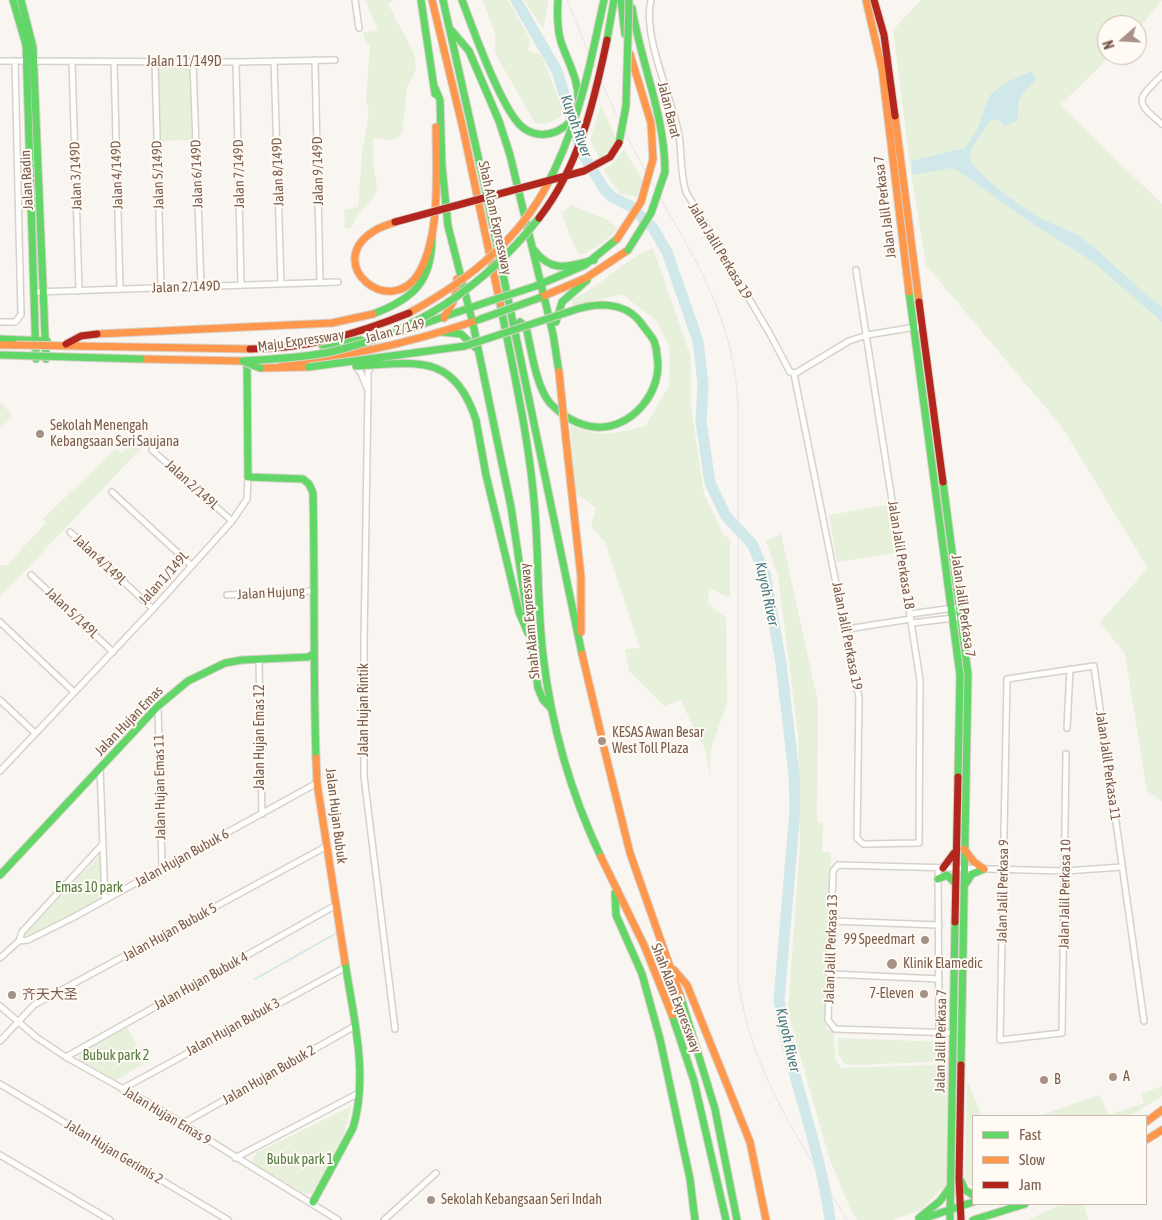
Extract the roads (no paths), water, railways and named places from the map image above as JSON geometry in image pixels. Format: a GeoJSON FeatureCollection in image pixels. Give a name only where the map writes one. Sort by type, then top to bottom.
{"type":"FeatureCollection","features":[{"type":"Feature","properties":{"kind":"main road","name":"Jalan Radin"},"geometry":{"type":"LineString","coordinates":[[13,0],[30,61],[45,292],[46,360]]}},
{"type":"Feature","properties":{"kind":"main road","name":"Jalan Radin"},"geometry":{"type":"LineString","coordinates":[[21,0],[32,40],[30,61],[36,359]]}},
{"type":"Feature","properties":{"kind":"main road"},"geometry":{"type":"LineString","coordinates":[[421,0],[435,88],[435,184],[431,228],[422,268],[417,276],[399,289],[381,291],[362,280],[356,268],[355,256],[360,243],[371,231],[395,222],[576,174],[596,166],[610,157],[619,145],[627,112],[630,0]]}},
{"type":"Feature","properties":{"kind":"main road","name":"Shah Alam Expressway"},"geometry":{"type":"LineString","coordinates":[[432,0],[465,139],[526,429],[534,501],[542,640],[551,708],[574,793],[615,890],[644,945],[671,1012],[694,1081],[726,1220]]}},
{"type":"Feature","properties":{"kind":"main road","name":"Shah Alam Expressway"},"geometry":{"type":"LineString","coordinates":[[443,0],[513,314],[547,494],[600,734]]}},
{"type":"Feature","properties":{"kind":"main road"},"geometry":{"type":"LineString","coordinates":[[462,0],[508,108],[518,123],[527,131],[541,136],[551,135],[568,126],[573,119],[578,99],[576,84],[556,28],[558,0]]}},
{"type":"Feature","properties":{"kind":"main road","name":"Maju Expressway"},"geometry":{"type":"LineString","coordinates":[[0,345],[66,344],[280,348],[327,340],[369,329],[389,322],[437,298],[468,277],[495,253],[523,222],[545,190],[564,154],[578,118],[604,0]]}},
{"type":"Feature","properties":{"kind":"main road","name":"Maju Expressway"},"geometry":{"type":"LineString","coordinates":[[0,357],[245,361],[328,352],[364,343],[423,319],[470,290],[496,267],[517,245],[546,208],[573,158],[587,122],[598,86],[614,0]]}},
{"type":"Feature","properties":{"kind":"main road","name":"Jalan Barat"},"geometry":{"type":"LineString","coordinates":[[617,239],[641,202],[653,159],[651,123],[628,46],[621,0]]}},
{"type":"Feature","properties":{"kind":"main road","name":"Jalan Barat"},"geometry":{"type":"LineString","coordinates":[[628,250],[641,232],[654,208],[665,172],[664,131],[636,37],[630,0]]}},
{"type":"Feature","properties":{"kind":"main road","name":"Jalan Jalil Perkasa 7"},"geometry":{"type":"LineString","coordinates":[[866,0],[882,69],[913,328],[960,676],[955,850],[950,1220]]}},
{"type":"Feature","properties":{"kind":"main road","name":"Jalan Jalil Perkasa 7"},"geometry":{"type":"LineString","coordinates":[[874,0],[884,35],[961,607],[968,674],[959,1179],[961,1220]]}},
{"type":"Feature","properties":{"kind":"main road"},"geometry":{"type":"LineString","coordinates":[[450,29],[469,51],[499,121],[517,179],[538,285],[553,334],[559,372],[581,577],[581,651]]}},
{"type":"Feature","properties":{"kind":"main road"},"geometry":{"type":"LineString","coordinates":[[435,88],[440,100],[442,166],[448,226],[475,321],[478,352],[511,507],[538,688],[543,700],[551,708]]}},
{"type":"Feature","properties":{"kind":"main road"},"geometry":{"type":"LineString","coordinates":[[66,344],[81,336],[97,334],[332,323],[377,314],[405,300],[421,284],[427,274],[434,248],[431,228]]}},
{"type":"Feature","properties":{"kind":"main road","name":"Jalan 2/149"},"geometry":{"type":"LineString","coordinates":[[0,339],[240,348],[298,348],[382,336],[444,318],[538,285],[594,260],[617,239]]}},
{"type":"Feature","properties":{"kind":"main road"},"geometry":{"type":"LineString","coordinates":[[531,246],[544,263],[552,266],[563,267],[594,260]]}},
{"type":"Feature","properties":{"kind":"main road","name":"Jalan 2/149"},"geometry":{"type":"LineString","coordinates":[[0,357],[46,360],[321,361],[390,347],[475,321],[587,280],[609,267],[628,250]]}},
{"type":"Feature","properties":{"kind":"main road"},"geometry":{"type":"LineString","coordinates":[[444,318],[455,298],[459,268]]}},
{"type":"Feature","properties":{"kind":"main road"},"geometry":{"type":"LineString","coordinates":[[553,334],[562,302],[587,280]]}},
{"type":"Feature","properties":{"kind":"main road"},"geometry":{"type":"LineString","coordinates":[[309,367],[465,346],[571,311],[591,304],[616,306],[634,315],[648,328],[659,352],[659,374],[651,398],[640,411],[621,423],[596,428],[572,421],[549,402],[526,327],[513,314]]}},
{"type":"Feature","properties":{"kind":"main road"},"geometry":{"type":"LineString","coordinates":[[442,332],[461,334],[467,338],[478,352]]}},
{"type":"Feature","properties":{"kind":"main road"},"geometry":{"type":"LineString","coordinates":[[245,361],[260,368],[404,364],[436,368],[458,380],[468,394],[476,420],[486,476],[519,612],[524,627],[531,637]]}},
{"type":"Feature","properties":{"kind":"main road","name":"Jalan 1/149L"},"geometry":{"type":"LineString","coordinates":[[245,361],[248,477]]}},
{"type":"Feature","properties":{"kind":"main road","name":"Jalan Hujan Bubuk"},"geometry":{"type":"LineString","coordinates":[[248,477],[304,479],[310,484],[313,493],[315,591],[313,654],[317,784],[355,1026],[359,1056],[359,1093],[357,1115],[353,1128],[312,1202]]}},
{"type":"Feature","properties":{"kind":"main road","name":"Jalan Hujan Emas"},"geometry":{"type":"LineString","coordinates":[[0,875],[158,706],[188,681],[209,669],[225,663],[259,659],[308,657],[313,654]]}},
{"type":"Feature","properties":{"kind":"main road","name":"Shah Alam Expressway"},"geometry":{"type":"LineString","coordinates":[[604,748],[630,852],[671,966],[715,1109],[737,1220]]}},
{"type":"Feature","properties":{"kind":"main road"},"geometry":{"type":"LineString","coordinates":[[964,849],[974,862],[984,869]]}},
{"type":"Feature","properties":{"kind":"main road"},"geometry":{"type":"LineString","coordinates":[[940,868],[953,857],[955,850]]}},
{"type":"Feature","properties":{"kind":"main road"},"geometry":{"type":"LineString","coordinates":[[963,887],[972,874],[984,869]]}},
{"type":"Feature","properties":{"kind":"main road"},"geometry":{"type":"LineString","coordinates":[[938,879],[948,875],[955,884]]}},
{"type":"Feature","properties":{"kind":"main road"},"geometry":{"type":"LineString","coordinates":[[615,890],[616,915],[642,974],[660,1039],[690,1179],[695,1220]]}},
{"type":"Feature","properties":{"kind":"main road"},"geometry":{"type":"LineString","coordinates":[[671,966],[687,985],[750,1142],[766,1220]]}},
{"type":"Feature","properties":{"kind":"main road"},"geometry":{"type":"LineString","coordinates":[[1147,1121],[1162,1110]]}},
{"type":"Feature","properties":{"kind":"main road"},"geometry":{"type":"LineString","coordinates":[[1147,1139],[1162,1130]]}},
{"type":"Feature","properties":{"kind":"main road"},"geometry":{"type":"LineString","coordinates":[[959,1179],[965,1190],[972,1194]]}},
{"type":"Feature","properties":{"kind":"main road"},"geometry":{"type":"LineString","coordinates":[[917,1220],[940,1201],[950,1187]]}},
{"type":"Feature","properties":{"kind":"main road"},"geometry":{"type":"LineString","coordinates":[[917,1220],[972,1202]]}},
{"type":"Feature","properties":{"kind":"main road"},"geometry":{"type":"LineString","coordinates":[[973,1220],[983,1219],[1022,1205]]}},
{"type":"Feature","properties":{"kind":"street"},"geometry":{"type":"LineString","coordinates":[[355,0],[359,28]]}},
{"type":"Feature","properties":{"kind":"street","name":"Jalan Jalil Perkasa 19"},"geometry":{"type":"LineString","coordinates":[[651,0],[648,11],[651,32],[678,130],[682,179],[686,192],[770,334],[790,372],[795,374],[847,629],[859,698],[857,838],[863,844],[918,843]]}},
{"type":"Feature","properties":{"kind":"street","name":"Jalan 9/149D"},"geometry":{"type":"LineString","coordinates":[[315,60],[320,282]]}},
{"type":"Feature","properties":{"kind":"street","name":"Jalan 11/149D"},"geometry":{"type":"LineString","coordinates":[[0,61],[236,62],[334,60]]}},
{"type":"Feature","properties":{"kind":"street"},"geometry":{"type":"LineString","coordinates":[[0,322],[15,322],[21,315],[15,61]]}},
{"type":"Feature","properties":{"kind":"street","name":"Jalan 3/149D"},"geometry":{"type":"LineString","coordinates":[[72,61],[79,291]]}},
{"type":"Feature","properties":{"kind":"street","name":"Jalan 8/149D"},"geometry":{"type":"LineString","coordinates":[[274,61],[281,284]]}},
{"type":"Feature","properties":{"kind":"street","name":"Jalan 4/149D"},"geometry":{"type":"LineString","coordinates":[[114,62],[120,289]]}},
{"type":"Feature","properties":{"kind":"street","name":"Jalan 5/149D"},"geometry":{"type":"LineString","coordinates":[[155,62],[161,288]]}},
{"type":"Feature","properties":{"kind":"street","name":"Jalan 6/149D"},"geometry":{"type":"LineString","coordinates":[[193,62],[201,286]]}},
{"type":"Feature","properties":{"kind":"street","name":"Jalan 7/149D"},"geometry":{"type":"LineString","coordinates":[[236,62],[242,285]]}},
{"type":"Feature","properties":{"kind":"street"},"geometry":{"type":"LineString","coordinates":[[1162,75],[1144,93],[1142,102],[1144,109],[1162,124]]}},
{"type":"Feature","properties":{"kind":"street","name":"Jalan Jalil Perkasa 18"},"geometry":{"type":"LineString","coordinates":[[856,270],[920,680],[918,843]]}},
{"type":"Feature","properties":{"kind":"street","name":"Jalan 2/149D"},"geometry":{"type":"LineString","coordinates":[[34,292],[338,282]]}},
{"type":"Feature","properties":{"kind":"street"},"geometry":{"type":"LineString","coordinates":[[795,374],[849,341],[867,335],[922,326]]}},
{"type":"Feature","properties":{"kind":"street","name":"Jalan Hujan Rintik"},"geometry":{"type":"LineString","coordinates":[[390,347],[379,355],[368,372],[364,776],[395,1028]]}},
{"type":"Feature","properties":{"kind":"street","name":"Jalan Hujan Rintik"},"geometry":{"type":"LineString","coordinates":[[343,357],[361,373],[368,390]]}},
{"type":"Feature","properties":{"kind":"street","name":"Jalan 2/149L"},"geometry":{"type":"LineString","coordinates":[[152,450],[232,521]]}},
{"type":"Feature","properties":{"kind":"street","name":"Jalan 1/149L"},"geometry":{"type":"LineString","coordinates":[[0,770],[113,652],[232,521],[247,499],[248,477]]}},
{"type":"Feature","properties":{"kind":"street"},"geometry":{"type":"LineString","coordinates":[[112,492],[192,566]]}},
{"type":"Feature","properties":{"kind":"street","name":"Jalan 4/149L"},"geometry":{"type":"LineString","coordinates":[[70,532],[153,609]]}},
{"type":"Feature","properties":{"kind":"street","name":"Jalan 5/149L"},"geometry":{"type":"LineString","coordinates":[[31,575],[113,652]]}},
{"type":"Feature","properties":{"kind":"street","name":"Jalan Hujung"},"geometry":{"type":"LineString","coordinates":[[227,595],[315,591]]}},
{"type":"Feature","properties":{"kind":"street"},"geometry":{"type":"LineString","coordinates":[[847,629],[911,619],[961,607]]}},
{"type":"Feature","properties":{"kind":"street"},"geometry":{"type":"LineString","coordinates":[[911,619],[962,617]]}},
{"type":"Feature","properties":{"kind":"street"},"geometry":{"type":"LineString","coordinates":[[0,622],[74,692]]}},
{"type":"Feature","properties":{"kind":"street","name":"Jalan Hujan Emas 12"},"geometry":{"type":"LineString","coordinates":[[259,659],[262,814]]}},
{"type":"Feature","properties":{"kind":"street","name":"Jalan Jalil Perkasa 11"},"geometry":{"type":"LineString","coordinates":[[1070,669],[1094,666],[1144,1021]]}},
{"type":"Feature","properties":{"kind":"street"},"geometry":{"type":"LineString","coordinates":[[1067,728],[1070,669]]}},
{"type":"Feature","properties":{"kind":"street","name":"Jalan Jalil Perkasa 9"},"geometry":{"type":"LineString","coordinates":[[1062,1033],[1000,1040],[1007,679],[1070,669]]}},
{"type":"Feature","properties":{"kind":"street"},"geometry":{"type":"LineString","coordinates":[[0,700],[35,733]]}},
{"type":"Feature","properties":{"kind":"street","name":"Jalan Hujan Emas 11"},"geometry":{"type":"LineString","coordinates":[[158,706],[162,869]]}},
{"type":"Feature","properties":{"kind":"street","name":"Jalan Jalil Perkasa 10"},"geometry":{"type":"LineString","coordinates":[[1062,1033],[1066,754]]}},
{"type":"Feature","properties":{"kind":"street"},"geometry":{"type":"LineString","coordinates":[[100,768],[105,900]]}},
{"type":"Feature","properties":{"kind":"street","name":"Jalan Hujan Bubuk 6"},"geometry":{"type":"LineString","coordinates":[[20,941],[28,940],[105,900],[317,784]]}},
{"type":"Feature","properties":{"kind":"street"},"geometry":{"type":"LineString","coordinates":[[0,958],[20,941],[22,932],[102,845]]}},
{"type":"Feature","properties":{"kind":"street","name":"Jalan Hujan Bubuk 5"},"geometry":{"type":"LineString","coordinates":[[0,1041],[34,1005],[327,846]]}},
{"type":"Feature","properties":{"kind":"street","name":"Jalan Jalil Perkasa 13"},"geometry":{"type":"LineString","coordinates":[[954,1034],[835,1029],[828,1020],[833,871],[838,865],[1065,871],[1122,867]]}},
{"type":"Feature","properties":{"kind":"street"},"geometry":{"type":"LineString","coordinates":[[939,1033],[938,879],[940,868]]}},
{"type":"Feature","properties":{"kind":"street","name":"Jalan Hujan Bubuk 4"},"geometry":{"type":"LineString","coordinates":[[66,1057],[336,905]]}},
{"type":"Feature","properties":{"kind":"street"},"geometry":{"type":"LineString","coordinates":[[832,920],[939,925]]}},
{"type":"Feature","properties":{"kind":"street","name":"Jalan Hujan Bubuk 3"},"geometry":{"type":"LineString","coordinates":[[122,1089],[346,966]]}},
{"type":"Feature","properties":{"kind":"street"},"geometry":{"type":"LineString","coordinates":[[831,974],[939,979]]}},
{"type":"Feature","properties":{"kind":"street","name":"Jalan Hujan Emas 9"},"geometry":{"type":"LineString","coordinates":[[0,1006],[16,1022],[66,1057],[182,1124],[312,1202],[338,1220]]}},
{"type":"Feature","properties":{"kind":"street","name":"Jalan Hujan Bubuk 2"},"geometry":{"type":"LineString","coordinates":[[182,1124],[355,1026]]}},
{"type":"Feature","properties":{"kind":"street","name":"Jalan Hujan Gerimis 2"},"geometry":{"type":"LineString","coordinates":[[0,1084],[228,1220]]}},
{"type":"Feature","properties":{"kind":"street"},"geometry":{"type":"LineString","coordinates":[[236,1158],[359,1093]]}},
{"type":"Feature","properties":{"kind":"street"},"geometry":{"type":"LineString","coordinates":[[0,1155],[110,1220]]}},
{"type":"Feature","properties":{"kind":"street"},"geometry":{"type":"LineString","coordinates":[[384,1220],[436,1173]]}},
{"type":"Feature","properties":{"kind":"water"},"geometry":{"type":"Polygon","coordinates":[[[1032,71],[1036,80],[1019,100],[1017,121],[1005,126],[997,119],[990,121],[972,147],[969,159],[982,175],[1024,208],[1042,219],[1077,235],[1099,252],[1162,307],[1162,322],[1092,261],[1030,222],[957,170],[951,168],[912,175],[912,161],[965,148],[978,128],[989,96],[1007,82],[1032,71]]]}},
{"type":"Feature","properties":{"kind":"waterway","name":"Kuyoh River"},"geometry":{"type":"LineString","coordinates":[[516,0],[557,71],[582,153],[605,190],[612,197],[630,206],[653,228],[667,252],[698,341],[703,383],[701,422],[710,483],[726,516],[752,544],[765,573],[781,663],[794,774],[795,810],[779,1000],[790,1055],[819,1164],[830,1220]]}},
{"type":"Feature","properties":{"kind":"waterway"},"geometry":{"type":"LineString","coordinates":[[255,979],[335,934]]}},
{"type":"Feature","properties":{"kind":"tram line"},"geometry":{"type":"LineString","coordinates":[[567,0],[625,132],[701,271],[715,302],[726,334],[734,367],[738,404],[738,979],[744,1013],[766,1076],[795,1134],[847,1220]]}},
{"type":"Feature","properties":{"kind":"place","name":"Sekolah Menengah Kebangsaan Seri Saujana"},"geometry":{"type":"Point","coordinates":[40,434]}},
{"type":"Feature","properties":{"kind":"place","name":"KESAS Awan Besar West Toll Plaza"},"geometry":{"type":"Point","coordinates":[602,741]}},
{"type":"Feature","properties":{"kind":"place","name":"99 Speedmart"},"geometry":{"type":"Point","coordinates":[925,940]}},
{"type":"Feature","properties":{"kind":"place","name":"Klinik Elamedic"},"geometry":{"type":"Point","coordinates":[892,964]}},
{"type":"Feature","properties":{"kind":"place","name":"7-Eleven"},"geometry":{"type":"Point","coordinates":[924,994]}},
{"type":"Feature","properties":{"kind":"place","name":"齐天大圣"},"geometry":{"type":"Point","coordinates":[12,995]}},
{"type":"Feature","properties":{"kind":"place","name":"A"},"geometry":{"type":"Point","coordinates":[1113,1077]}},
{"type":"Feature","properties":{"kind":"place","name":"B"},"geometry":{"type":"Point","coordinates":[1044,1080]}},
{"type":"Feature","properties":{"kind":"place","name":"Sekolah Kebangsaan Seri Indah"},"geometry":{"type":"Point","coordinates":[431,1200]}},
{"type":"Feature","properties":{"kind":"park label","name":"Emas 10 park"},"geometry":{"type":"Point","coordinates":[89,888]}},
{"type":"Feature","properties":{"kind":"park label","name":"Bubuk park 2"},"geometry":{"type":"Point","coordinates":[116,1056]}},
{"type":"Feature","properties":{"kind":"park label","name":"Bubuk park 1"},"geometry":{"type":"Point","coordinates":[300,1160]}}]}
